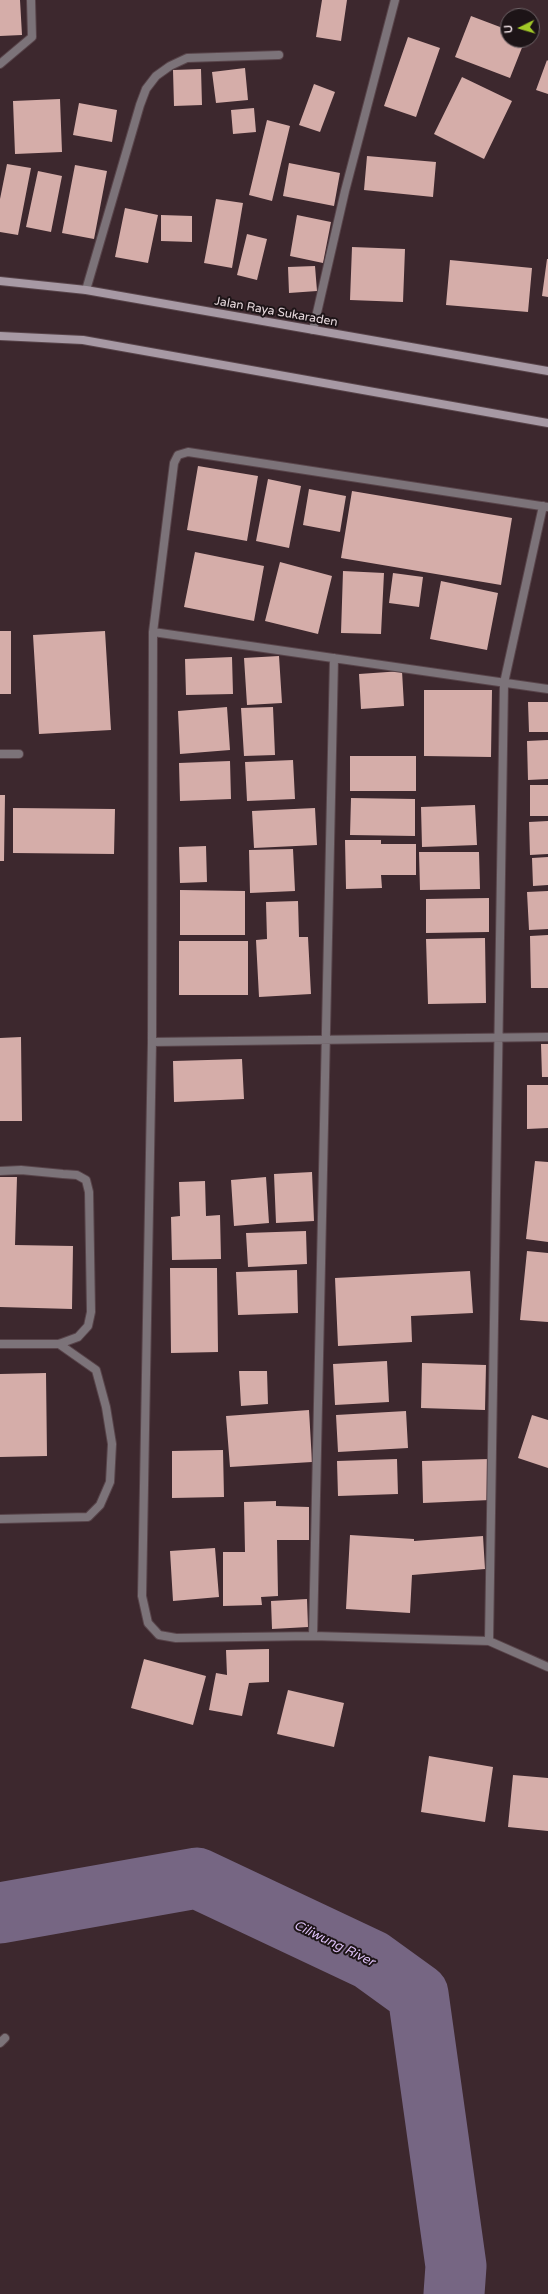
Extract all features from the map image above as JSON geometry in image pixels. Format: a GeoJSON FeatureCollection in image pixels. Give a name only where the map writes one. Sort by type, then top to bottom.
{"type":"FeatureCollection","features":[{"type":"Feature","properties":{"kind":"main road","name":"Jalan Raya Sukaraden"},"geometry":{"type":"LineString","coordinates":[[0,281],[86,290],[548,371]]}},
{"type":"Feature","properties":{"kind":"main road"},"geometry":{"type":"LineString","coordinates":[[0,336],[83,340],[548,423]]}},
{"type":"Feature","properties":{"kind":"street"},"geometry":{"type":"LineString","coordinates":[[0,64],[32,37],[32,0]]}},
{"type":"Feature","properties":{"kind":"street"},"geometry":{"type":"LineString","coordinates":[[313,330],[345,191],[395,0]]}},
{"type":"Feature","properties":{"kind":"street"},"geometry":{"type":"LineString","coordinates":[[86,290],[140,105],[146,89],[156,76],[170,66],[187,58],[279,55]]}},
{"type":"Feature","properties":{"kind":"street"},"geometry":{"type":"LineString","coordinates":[[489,1641],[504,682],[546,506],[188,452],[178,455],[174,464],[153,632],[152,1042],[142,1596],[148,1623],[159,1635],[176,1638],[313,1636],[489,1641],[548,1667]]}},
{"type":"Feature","properties":{"kind":"street"},"geometry":{"type":"LineString","coordinates":[[153,632],[548,689]]}},
{"type":"Feature","properties":{"kind":"street"},"geometry":{"type":"LineString","coordinates":[[313,1636],[334,658]]}},
{"type":"Feature","properties":{"kind":"street"},"geometry":{"type":"LineString","coordinates":[[0,754],[19,754]]}},
{"type":"Feature","properties":{"kind":"street"},"geometry":{"type":"LineString","coordinates":[[152,1042],[548,1037]]}},
{"type":"Feature","properties":{"kind":"street"},"geometry":{"type":"LineString","coordinates":[[0,1171],[21,1170],[77,1175],[86,1180],[89,1192],[91,1312],[88,1326],[78,1337],[59,1344],[0,1344]]}},
{"type":"Feature","properties":{"kind":"street"},"geometry":{"type":"LineString","coordinates":[[0,1519],[88,1517],[100,1505],[110,1482],[112,1444],[106,1407],[96,1370],[59,1344]]}},
{"type":"Feature","properties":{"kind":"building"},"geometry":{"type":"Polygon","coordinates":[[[0,0],[20,0],[22,35],[0,36],[0,0]]]}},
{"type":"Feature","properties":{"kind":"building"},"geometry":{"type":"Polygon","coordinates":[[[322,0],[347,0],[341,41],[316,37],[322,0]]]}},
{"type":"Feature","properties":{"kind":"building"},"geometry":{"type":"Polygon","coordinates":[[[471,16],[500,27],[500,48],[522,48],[510,78],[455,57],[471,16]]]}},
{"type":"Feature","properties":{"kind":"building"},"geometry":{"type":"Polygon","coordinates":[[[408,37],[440,48],[416,117],[384,106],[408,37]]]}},
{"type":"Feature","properties":{"kind":"building"},"geometry":{"type":"Polygon","coordinates":[[[547,60],[548,61],[548,94],[536,90],[547,60]]]}},
{"type":"Feature","properties":{"kind":"building"},"geometry":{"type":"Polygon","coordinates":[[[245,68],[248,100],[216,103],[212,72],[245,68]]]}},
{"type":"Feature","properties":{"kind":"building"},"geometry":{"type":"Polygon","coordinates":[[[201,69],[202,105],[174,106],[173,70],[201,69]]]}},
{"type":"Feature","properties":{"kind":"building"},"geometry":{"type":"Polygon","coordinates":[[[462,77],[512,101],[484,159],[434,134],[462,77]]]}},
{"type":"Feature","properties":{"kind":"building"},"geometry":{"type":"Polygon","coordinates":[[[314,84],[335,92],[320,132],[299,125],[314,84]]]}},
{"type":"Feature","properties":{"kind":"building"},"geometry":{"type":"Polygon","coordinates":[[[60,99],[62,152],[15,154],[13,101],[60,99]]]}},
{"type":"Feature","properties":{"kind":"building"},"geometry":{"type":"Polygon","coordinates":[[[79,103],[117,110],[112,142],[73,135],[79,103]]]}},
{"type":"Feature","properties":{"kind":"building"},"geometry":{"type":"Polygon","coordinates":[[[254,108],[256,132],[233,134],[231,110],[254,108]]]}},
{"type":"Feature","properties":{"kind":"building"},"geometry":{"type":"Polygon","coordinates":[[[267,120],[290,126],[272,201],[249,195],[267,120]]]}},
{"type":"Feature","properties":{"kind":"building"},"geometry":{"type":"Polygon","coordinates":[[[367,156],[436,162],[433,197],[364,190],[367,156]]]}},
{"type":"Feature","properties":{"kind":"building"},"geometry":{"type":"Polygon","coordinates":[[[289,163],[340,173],[334,206],[283,196],[289,163]]]}},
{"type":"Feature","properties":{"kind":"building"},"geometry":{"type":"Polygon","coordinates":[[[7,164],[31,168],[18,235],[0,232],[0,199],[7,164]]]}},
{"type":"Feature","properties":{"kind":"building"},"geometry":{"type":"Polygon","coordinates":[[[75,165],[107,171],[94,239],[62,233],[75,165]]]}},
{"type":"Feature","properties":{"kind":"building"},"geometry":{"type":"Polygon","coordinates":[[[38,171],[62,176],[51,232],[26,227],[38,171]]]}},
{"type":"Feature","properties":{"kind":"building"},"geometry":{"type":"Polygon","coordinates":[[[216,199],[243,203],[232,268],[204,263],[216,199]]]}},
{"type":"Feature","properties":{"kind":"building"},"geometry":{"type":"Polygon","coordinates":[[[125,208],[158,215],[148,263],[115,257],[125,208]]]}},
{"type":"Feature","properties":{"kind":"building"},"geometry":{"type":"Polygon","coordinates":[[[161,215],[192,216],[192,242],[161,241],[161,215]]]}},
{"type":"Feature","properties":{"kind":"building"},"geometry":{"type":"Polygon","coordinates":[[[297,215],[331,222],[323,263],[290,256],[297,215]]]}},
{"type":"Feature","properties":{"kind":"building"},"geometry":{"type":"Polygon","coordinates":[[[247,234],[267,239],[257,280],[237,275],[247,234]]]}},
{"type":"Feature","properties":{"kind":"building"},"geometry":{"type":"Polygon","coordinates":[[[352,247],[405,249],[403,302],[350,300],[352,247]]]}},
{"type":"Feature","properties":{"kind":"building"},"geometry":{"type":"Polygon","coordinates":[[[548,259],[548,297],[542,296],[548,259]]]}},
{"type":"Feature","properties":{"kind":"building"},"geometry":{"type":"Polygon","coordinates":[[[450,260],[532,268],[528,312],[446,305],[450,260]]]}},
{"type":"Feature","properties":{"kind":"building"},"geometry":{"type":"Polygon","coordinates":[[[315,266],[317,291],[289,293],[288,267],[315,266]]]}},
{"type":"Feature","properties":{"kind":"building"},"geometry":{"type":"Polygon","coordinates":[[[198,466],[258,476],[247,541],[187,530],[198,466]]]}},
{"type":"Feature","properties":{"kind":"building"},"geometry":{"type":"Polygon","coordinates":[[[268,479],[301,486],[289,548],[256,541],[268,479]]]}},
{"type":"Feature","properties":{"kind":"building"},"geometry":{"type":"Polygon","coordinates":[[[309,489],[346,496],[340,532],[303,525],[309,489]]]}},
{"type":"Feature","properties":{"kind":"building"},"geometry":{"type":"Polygon","coordinates":[[[352,491],[512,518],[501,585],[341,558],[352,491]]]}},
{"type":"Feature","properties":{"kind":"building"},"geometry":{"type":"Polygon","coordinates":[[[195,552],[264,566],[254,621],[184,607],[195,552]]]}},
{"type":"Feature","properties":{"kind":"building"},"geometry":{"type":"Polygon","coordinates":[[[280,562],[332,576],[318,634],[265,621],[280,562]]]}},
{"type":"Feature","properties":{"kind":"building"},"geometry":{"type":"Polygon","coordinates":[[[343,571],[384,573],[381,634],[341,633],[343,571]]]}},
{"type":"Feature","properties":{"kind":"building"},"geometry":{"type":"Polygon","coordinates":[[[393,573],[423,577],[419,607],[389,603],[393,573]]]}},
{"type":"Feature","properties":{"kind":"building"},"geometry":{"type":"Polygon","coordinates":[[[441,581],[498,593],[487,650],[430,639],[441,581]]]}},
{"type":"Feature","properties":{"kind":"building"},"geometry":{"type":"Polygon","coordinates":[[[0,631],[11,631],[11,694],[0,694],[0,631]]]}},
{"type":"Feature","properties":{"kind":"building"},"geometry":{"type":"Polygon","coordinates":[[[105,631],[111,730],[39,734],[33,635],[105,631]]]}},
{"type":"Feature","properties":{"kind":"building"},"geometry":{"type":"Polygon","coordinates":[[[279,656],[282,703],[247,705],[244,658],[279,656]]]}},
{"type":"Feature","properties":{"kind":"building"},"geometry":{"type":"Polygon","coordinates":[[[232,657],[233,694],[186,695],[185,659],[232,657]]]}},
{"type":"Feature","properties":{"kind":"building"},"geometry":{"type":"Polygon","coordinates":[[[402,671],[404,706],[361,709],[359,674],[402,671]]]}},
{"type":"Feature","properties":{"kind":"building"},"geometry":{"type":"Polygon","coordinates":[[[424,690],[492,690],[491,757],[424,756],[424,690]]]}},
{"type":"Feature","properties":{"kind":"building"},"geometry":{"type":"Polygon","coordinates":[[[528,702],[548,702],[548,732],[529,732],[528,702]]]}},
{"type":"Feature","properties":{"kind":"building"},"geometry":{"type":"Polygon","coordinates":[[[227,707],[230,750],[180,754],[178,711],[227,707]]]}},
{"type":"Feature","properties":{"kind":"building"},"geometry":{"type":"Polygon","coordinates":[[[273,707],[275,755],[244,756],[241,708],[273,707]]]}},
{"type":"Feature","properties":{"kind":"building"},"geometry":{"type":"Polygon","coordinates":[[[548,740],[548,779],[528,780],[527,741],[548,740]]]}},
{"type":"Feature","properties":{"kind":"building"},"geometry":{"type":"Polygon","coordinates":[[[350,756],[416,756],[416,791],[350,791],[350,756]]]}},
{"type":"Feature","properties":{"kind":"building"},"geometry":{"type":"Polygon","coordinates":[[[293,760],[295,799],[247,801],[245,762],[293,760]]]}},
{"type":"Feature","properties":{"kind":"building"},"geometry":{"type":"Polygon","coordinates":[[[230,761],[231,799],[180,801],[179,763],[230,761]]]}},
{"type":"Feature","properties":{"kind":"building"},"geometry":{"type":"Polygon","coordinates":[[[530,785],[548,785],[548,816],[530,816],[530,785]]]}},
{"type":"Feature","properties":{"kind":"building"},"geometry":{"type":"Polygon","coordinates":[[[0,795],[5,795],[4,861],[0,861],[0,795]]]}},
{"type":"Feature","properties":{"kind":"building"},"geometry":{"type":"Polygon","coordinates":[[[351,798],[415,799],[415,836],[350,835],[351,798]]]}},
{"type":"Feature","properties":{"kind":"building"},"geometry":{"type":"Polygon","coordinates":[[[475,805],[477,845],[422,847],[421,807],[475,805]]]}},
{"type":"Feature","properties":{"kind":"building"},"geometry":{"type":"Polygon","coordinates":[[[13,808],[115,809],[114,854],[13,853],[13,808]]]}},
{"type":"Feature","properties":{"kind":"building"},"geometry":{"type":"Polygon","coordinates":[[[315,808],[317,845],[254,848],[252,811],[315,808]]]}},
{"type":"Feature","properties":{"kind":"building"},"geometry":{"type":"Polygon","coordinates":[[[548,821],[548,854],[530,855],[529,822],[548,821]]]}},
{"type":"Feature","properties":{"kind":"building"},"geometry":{"type":"Polygon","coordinates":[[[345,840],[381,840],[381,844],[416,844],[416,875],[381,875],[382,888],[346,889],[345,840]]]}},
{"type":"Feature","properties":{"kind":"building"},"geometry":{"type":"Polygon","coordinates":[[[206,846],[207,882],[180,883],[179,847],[206,846]]]}},
{"type":"Feature","properties":{"kind":"building"},"geometry":{"type":"Polygon","coordinates":[[[293,849],[295,891],[250,893],[249,850],[293,849]]]}},
{"type":"Feature","properties":{"kind":"building"},"geometry":{"type":"Polygon","coordinates":[[[419,852],[479,852],[480,889],[420,890],[419,852]]]}},
{"type":"Feature","properties":{"kind":"building"},"geometry":{"type":"Polygon","coordinates":[[[548,857],[548,885],[533,886],[532,858],[548,857]]]}},
{"type":"Feature","properties":{"kind":"building"},"geometry":{"type":"Polygon","coordinates":[[[180,890],[245,891],[245,935],[180,935],[180,890]]]}},
{"type":"Feature","properties":{"kind":"building"},"geometry":{"type":"Polygon","coordinates":[[[548,891],[548,929],[529,930],[527,892],[548,891]]]}},
{"type":"Feature","properties":{"kind":"building"},"geometry":{"type":"Polygon","coordinates":[[[489,898],[489,932],[426,933],[426,899],[489,898]]]}},
{"type":"Feature","properties":{"kind":"building"},"geometry":{"type":"Polygon","coordinates":[[[298,901],[299,937],[308,937],[311,994],[259,997],[256,940],[267,939],[266,902],[298,901]]]}},
{"type":"Feature","properties":{"kind":"building"},"geometry":{"type":"Polygon","coordinates":[[[548,935],[548,988],[531,988],[530,936],[548,935]]]}},
{"type":"Feature","properties":{"kind":"building"},"geometry":{"type":"Polygon","coordinates":[[[485,938],[486,1003],[428,1004],[426,939],[485,938]]]}},
{"type":"Feature","properties":{"kind":"building"},"geometry":{"type":"Polygon","coordinates":[[[179,941],[248,941],[248,995],[179,995],[179,941]]]}},
{"type":"Feature","properties":{"kind":"building"},"geometry":{"type":"Polygon","coordinates":[[[21,1037],[22,1121],[0,1121],[0,1038],[21,1037]]]}},
{"type":"Feature","properties":{"kind":"building"},"geometry":{"type":"Polygon","coordinates":[[[541,1044],[548,1044],[548,1077],[542,1077],[541,1044]]]}},
{"type":"Feature","properties":{"kind":"building"},"geometry":{"type":"Polygon","coordinates":[[[242,1059],[244,1099],[174,1102],[173,1061],[242,1059]]]}},
{"type":"Feature","properties":{"kind":"building"},"geometry":{"type":"Polygon","coordinates":[[[527,1085],[548,1085],[548,1128],[527,1129],[527,1085]]]}},
{"type":"Feature","properties":{"kind":"building"},"geometry":{"type":"Polygon","coordinates":[[[535,1161],[548,1162],[548,1242],[526,1239],[535,1161]]]}},
{"type":"Feature","properties":{"kind":"building"},"geometry":{"type":"Polygon","coordinates":[[[312,1172],[314,1221],[276,1223],[274,1174],[312,1172]]]}},
{"type":"Feature","properties":{"kind":"building"},"geometry":{"type":"Polygon","coordinates":[[[0,1177],[17,1177],[15,1245],[73,1246],[72,1309],[0,1307],[0,1177]]]}},
{"type":"Feature","properties":{"kind":"building"},"geometry":{"type":"Polygon","coordinates":[[[266,1177],[269,1223],[234,1226],[231,1180],[266,1177]]]}},
{"type":"Feature","properties":{"kind":"building"},"geometry":{"type":"Polygon","coordinates":[[[205,1181],[206,1216],[220,1215],[221,1259],[172,1260],[171,1217],[180,1216],[179,1182],[205,1181]]]}},
{"type":"Feature","properties":{"kind":"building"},"geometry":{"type":"Polygon","coordinates":[[[306,1231],[307,1264],[248,1267],[246,1233],[306,1231]]]}},
{"type":"Feature","properties":{"kind":"building"},"geometry":{"type":"Polygon","coordinates":[[[527,1251],[548,1253],[548,1322],[520,1320],[527,1251]]]}},
{"type":"Feature","properties":{"kind":"building"},"geometry":{"type":"Polygon","coordinates":[[[170,1268],[217,1268],[218,1352],[171,1353],[170,1268]]]}},
{"type":"Feature","properties":{"kind":"building"},"geometry":{"type":"Polygon","coordinates":[[[297,1270],[298,1313],[238,1315],[236,1272],[297,1270]]]}},
{"type":"Feature","properties":{"kind":"building"},"geometry":{"type":"Polygon","coordinates":[[[470,1271],[473,1313],[411,1316],[412,1342],[338,1346],[335,1278],[470,1271]]]}},
{"type":"Feature","properties":{"kind":"building"},"geometry":{"type":"Polygon","coordinates":[[[387,1361],[389,1402],[335,1405],[333,1364],[387,1361]]]}},
{"type":"Feature","properties":{"kind":"building"},"geometry":{"type":"Polygon","coordinates":[[[422,1363],[486,1365],[485,1410],[421,1408],[422,1363]]]}},
{"type":"Feature","properties":{"kind":"building"},"geometry":{"type":"Polygon","coordinates":[[[239,1371],[267,1371],[268,1404],[241,1406],[239,1371]]]}},
{"type":"Feature","properties":{"kind":"building"},"geometry":{"type":"Polygon","coordinates":[[[46,1373],[47,1456],[0,1457],[0,1374],[46,1373]]]}},
{"type":"Feature","properties":{"kind":"building"},"geometry":{"type":"Polygon","coordinates":[[[309,1410],[312,1462],[230,1467],[226,1416],[309,1410]]]}},
{"type":"Feature","properties":{"kind":"building"},"geometry":{"type":"Polygon","coordinates":[[[406,1411],[408,1448],[338,1452],[336,1415],[406,1411]]]}},
{"type":"Feature","properties":{"kind":"building"},"geometry":{"type":"Polygon","coordinates":[[[532,1415],[548,1420],[548,1468],[518,1458],[532,1415]]]}},
{"type":"Feature","properties":{"kind":"building"},"geometry":{"type":"Polygon","coordinates":[[[223,1450],[224,1497],[172,1498],[172,1451],[223,1450]]]}},
{"type":"Feature","properties":{"kind":"building"},"geometry":{"type":"Polygon","coordinates":[[[397,1459],[398,1494],[338,1496],[337,1461],[397,1459]]]}},
{"type":"Feature","properties":{"kind":"building"},"geometry":{"type":"Polygon","coordinates":[[[489,1459],[490,1500],[423,1503],[422,1461],[489,1459]]]}},
{"type":"Feature","properties":{"kind":"building"},"geometry":{"type":"Polygon","coordinates":[[[276,1501],[276,1506],[309,1507],[309,1540],[277,1540],[278,1596],[261,1597],[262,1605],[223,1606],[223,1552],[245,1552],[244,1502],[276,1501]]]}},
{"type":"Feature","properties":{"kind":"building"},"geometry":{"type":"Polygon","coordinates":[[[350,1535],[414,1539],[414,1541],[483,1536],[485,1569],[412,1575],[410,1613],[346,1609],[350,1535]]]}},
{"type":"Feature","properties":{"kind":"building"},"geometry":{"type":"Polygon","coordinates":[[[215,1548],[219,1597],[173,1601],[170,1551],[215,1548]]]}},
{"type":"Feature","properties":{"kind":"building"},"geometry":{"type":"Polygon","coordinates":[[[307,1599],[308,1627],[272,1629],[271,1601],[307,1599]]]}},
{"type":"Feature","properties":{"kind":"building"},"geometry":{"type":"Polygon","coordinates":[[[269,1649],[269,1682],[249,1683],[242,1716],[209,1710],[216,1673],[227,1675],[226,1650],[269,1649]]]}},
{"type":"Feature","properties":{"kind":"building"},"geometry":{"type":"Polygon","coordinates":[[[144,1659],[206,1676],[193,1725],[131,1708],[144,1659]]]}},
{"type":"Feature","properties":{"kind":"building"},"geometry":{"type":"Polygon","coordinates":[[[288,1690],[344,1703],[334,1747],[277,1734],[288,1690]]]}},
{"type":"Feature","properties":{"kind":"building"},"geometry":{"type":"Polygon","coordinates":[[[429,1756],[493,1767],[485,1822],[421,1812],[429,1756]]]}},
{"type":"Feature","properties":{"kind":"building"},"geometry":{"type":"Polygon","coordinates":[[[513,1775],[548,1778],[548,1831],[508,1827],[513,1775]]]}},
{"type":"Feature","properties":{"kind":"waterway","name":"Ciliwung River"},"geometry":{"type":"LineString","coordinates":[[0,1913],[197,1878],[371,1960],[418,1994],[456,2266],[454,2294]]}}]}
